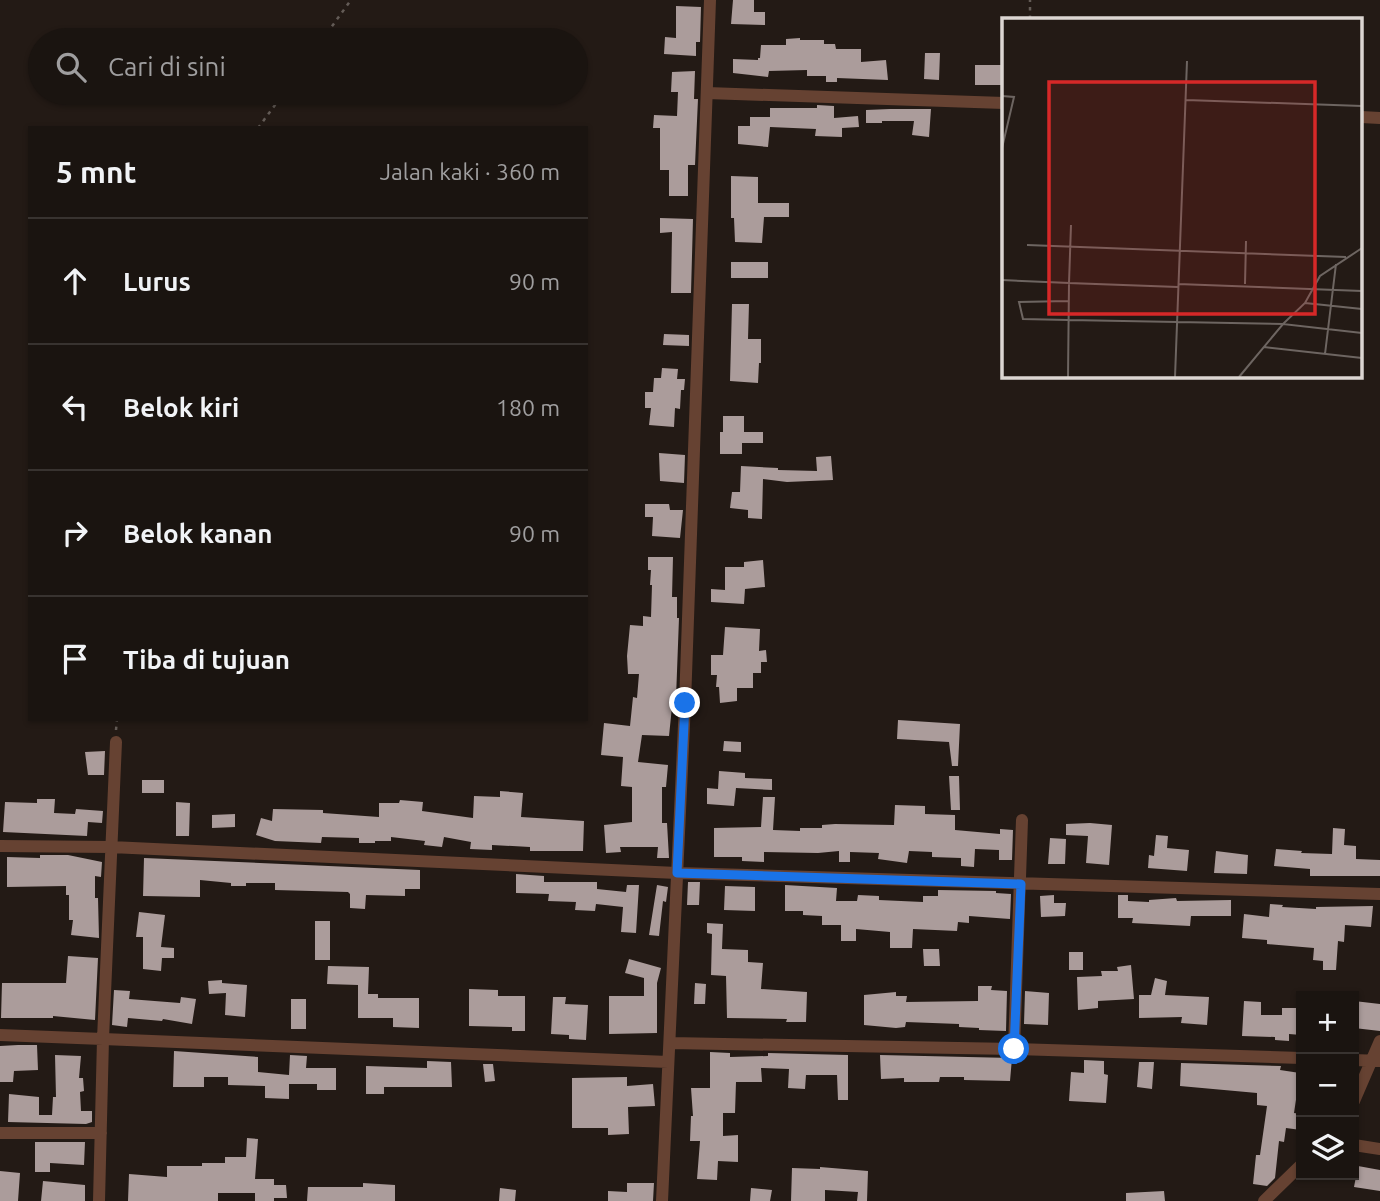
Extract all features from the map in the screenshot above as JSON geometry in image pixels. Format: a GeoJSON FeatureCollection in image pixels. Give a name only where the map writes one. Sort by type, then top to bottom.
{"type":"FeatureCollection","features":[{"type":"Feature","properties":{"kind":"street"},"geometry":{"type":"LineString","coordinates":[[662,1201],[710,0]]}},
{"type":"Feature","properties":{"kind":"street"},"geometry":{"type":"LineString","coordinates":[[707,93],[1002,103]]}},
{"type":"Feature","properties":{"kind":"street"},"geometry":{"type":"LineString","coordinates":[[1362,117],[1380,118]]}},
{"type":"Feature","properties":{"kind":"street"},"geometry":{"type":"LineString","coordinates":[[99,1201],[116,741]]}},
{"type":"Feature","properties":{"kind":"street"},"geometry":{"type":"LineString","coordinates":[[1014,1049],[1022,820]]}},
{"type":"Feature","properties":{"kind":"street"},"geometry":{"type":"LineString","coordinates":[[0,846],[111,848],[677,873],[1380,894]]}},
{"type":"Feature","properties":{"kind":"street"},"geometry":{"type":"LineString","coordinates":[[0,1035],[668,1062]]}},
{"type":"Feature","properties":{"kind":"street"},"geometry":{"type":"LineString","coordinates":[[1359,1091],[1375,1060],[1380,1041]]}},
{"type":"Feature","properties":{"kind":"street"},"geometry":{"type":"LineString","coordinates":[[670,1043],[1014,1049],[1296,1058]]}},
{"type":"Feature","properties":{"kind":"street"},"geometry":{"type":"LineString","coordinates":[[0,1133],[101,1133]]}},
{"type":"Feature","properties":{"kind":"street"},"geometry":{"type":"LineString","coordinates":[[1359,1146],[1380,1149]]}},
{"type":"Feature","properties":{"kind":"street"},"geometry":{"type":"LineString","coordinates":[[1264,1201],[1296,1170]]}},
{"type":"Feature","properties":{"kind":"path"},"geometry":{"type":"LineString","coordinates":[[331,28],[351,0]]}},
{"type":"Feature","properties":{"kind":"path"},"geometry":{"type":"LineString","coordinates":[[1030,18],[1031,0]]}},
{"type":"Feature","properties":{"kind":"path"},"geometry":{"type":"LineString","coordinates":[[259,126],[275,105]]}},
{"type":"Feature","properties":{"kind":"building"},"geometry":{"type":"Polygon","coordinates":[[[733,0],[754,0],[754,12],[765,12],[765,25],[731,24],[733,0]]]}},
{"type":"Feature","properties":{"kind":"building"},"geometry":{"type":"Polygon","coordinates":[[[676,6],[701,7],[700,42],[696,42],[696,56],[664,54],[665,37],[676,38],[676,6]]]}},
{"type":"Feature","properties":{"kind":"building"},"geometry":{"type":"Polygon","coordinates":[[[786,39],[824,40],[824,44],[835,44],[836,49],[861,49],[861,62],[886,60],[888,80],[837,78],[837,82],[826,82],[826,76],[807,76],[807,70],[769,71],[768,77],[733,73],[733,59],[758,60],[761,45],[786,45],[786,39]]]}},
{"type":"Feature","properties":{"kind":"building"},"geometry":{"type":"Polygon","coordinates":[[[925,53],[940,53],[939,80],[924,79],[925,53]]]}},
{"type":"Feature","properties":{"kind":"building"},"geometry":{"type":"Polygon","coordinates":[[[975,65],[1002,65],[1002,85],[975,85],[975,65]]]}},
{"type":"Feature","properties":{"kind":"building"},"geometry":{"type":"Polygon","coordinates":[[[695,71],[694,99],[698,99],[695,165],[688,165],[688,196],[669,196],[669,170],[660,170],[660,128],[653,128],[654,115],[677,116],[678,92],[671,92],[672,72],[695,71]]]}},
{"type":"Feature","properties":{"kind":"building"},"geometry":{"type":"Polygon","coordinates":[[[817,105],[834,106],[834,118],[858,116],[859,127],[842,128],[842,137],[815,136],[816,129],[770,127],[768,147],[738,144],[738,126],[750,126],[750,117],[770,117],[770,108],[817,108],[817,105]]]}},
{"type":"Feature","properties":{"kind":"building"},"geometry":{"type":"Polygon","coordinates":[[[931,109],[929,137],[912,135],[914,121],[866,123],[866,110],[931,109]]]}},
{"type":"Feature","properties":{"kind":"building"},"geometry":{"type":"Polygon","coordinates":[[[731,176],[758,177],[758,203],[789,203],[789,217],[764,217],[762,243],[735,242],[734,218],[731,218],[731,176]]]}},
{"type":"Feature","properties":{"kind":"building"},"geometry":{"type":"Polygon","coordinates":[[[660,218],[693,219],[691,293],[671,293],[672,232],[660,233],[660,218]]]}},
{"type":"Feature","properties":{"kind":"building"},"geometry":{"type":"Polygon","coordinates":[[[731,262],[768,262],[768,278],[731,278],[731,262]]]}},
{"type":"Feature","properties":{"kind":"building"},"geometry":{"type":"Polygon","coordinates":[[[732,304],[749,304],[748,339],[761,339],[758,383],[730,381],[732,304]]]}},
{"type":"Feature","properties":{"kind":"building"},"geometry":{"type":"Polygon","coordinates":[[[664,334],[689,335],[689,346],[663,345],[664,334]]]}},
{"type":"Feature","properties":{"kind":"building"},"geometry":{"type":"Polygon","coordinates":[[[662,368],[678,369],[677,379],[685,379],[684,390],[681,390],[680,409],[675,408],[674,427],[649,425],[651,408],[645,408],[645,392],[653,392],[654,378],[661,378],[662,368]]]}},
{"type":"Feature","properties":{"kind":"building"},"geometry":{"type":"Polygon","coordinates":[[[723,416],[744,416],[744,432],[763,432],[763,443],[742,443],[742,454],[720,454],[723,416]]]}},
{"type":"Feature","properties":{"kind":"building"},"geometry":{"type":"Polygon","coordinates":[[[659,453],[685,455],[684,483],[660,481],[659,453]]]}},
{"type":"Feature","properties":{"kind":"building"},"geometry":{"type":"Polygon","coordinates":[[[831,456],[833,480],[787,482],[763,479],[762,519],[748,518],[748,510],[730,508],[732,492],[740,492],[741,466],[817,471],[816,457],[831,456]]]}},
{"type":"Feature","properties":{"kind":"building"},"geometry":{"type":"Polygon","coordinates":[[[645,504],[669,504],[670,510],[683,510],[680,538],[652,536],[653,517],[645,517],[645,504]]]}},
{"type":"Feature","properties":{"kind":"building"},"geometry":{"type":"Polygon","coordinates":[[[648,557],[673,557],[672,597],[677,597],[679,618],[676,698],[673,697],[669,736],[642,735],[638,762],[668,765],[666,787],[662,787],[662,823],[667,823],[669,858],[657,858],[658,847],[620,847],[621,852],[606,853],[604,825],[632,822],[632,787],[621,786],[623,757],[601,755],[604,723],[630,726],[633,697],[637,698],[639,674],[628,674],[627,656],[630,625],[643,626],[643,616],[651,617],[652,585],[648,557]]]}},
{"type":"Feature","properties":{"kind":"building"},"geometry":{"type":"Polygon","coordinates":[[[763,560],[765,587],[745,589],[744,604],[711,602],[711,589],[725,590],[725,567],[744,567],[744,562],[763,560]]]}},
{"type":"Feature","properties":{"kind":"building"},"geometry":{"type":"Polygon","coordinates":[[[725,627],[760,629],[759,651],[766,650],[767,662],[761,662],[761,673],[753,673],[753,688],[737,688],[737,701],[720,703],[719,687],[716,687],[717,675],[711,675],[711,655],[723,655],[725,627]]]}},
{"type":"Feature","properties":{"kind":"building"},"geometry":{"type":"Polygon","coordinates":[[[898,720],[960,724],[958,766],[952,766],[949,742],[897,739],[898,720]]]}},
{"type":"Feature","properties":{"kind":"building"},"geometry":{"type":"Polygon","coordinates":[[[724,741],[741,742],[741,752],[723,751],[724,741]]]}},
{"type":"Feature","properties":{"kind":"building"},"geometry":{"type":"Polygon","coordinates":[[[105,751],[104,775],[88,775],[85,752],[105,751]]]}},
{"type":"Feature","properties":{"kind":"building"},"geometry":{"type":"Polygon","coordinates":[[[719,771],[745,773],[745,778],[772,779],[772,790],[736,788],[734,806],[707,804],[707,788],[718,789],[719,771]]]}},
{"type":"Feature","properties":{"kind":"building"},"geometry":{"type":"Polygon","coordinates":[[[949,776],[959,776],[960,810],[951,810],[949,776]]]}},
{"type":"Feature","properties":{"kind":"building"},"geometry":{"type":"Polygon","coordinates":[[[142,780],[164,780],[164,793],[142,793],[142,780]]]}},
{"type":"Feature","properties":{"kind":"building"},"geometry":{"type":"Polygon","coordinates":[[[500,791],[523,793],[521,817],[584,821],[583,851],[530,851],[530,847],[492,845],[492,850],[470,849],[471,842],[444,837],[442,847],[424,845],[425,841],[391,837],[391,841],[359,843],[359,838],[322,837],[321,843],[275,841],[256,835],[261,818],[272,821],[273,809],[323,810],[323,813],[379,817],[379,803],[399,803],[400,800],[423,802],[422,811],[473,818],[474,796],[500,797],[500,791]]]}},
{"type":"Feature","properties":{"kind":"building"},"geometry":{"type":"Polygon","coordinates":[[[763,797],[775,797],[773,830],[800,831],[800,828],[822,828],[822,825],[835,824],[894,825],[895,805],[925,806],[925,814],[955,815],[955,830],[1000,834],[1000,829],[1013,830],[1012,860],[999,860],[999,850],[975,849],[974,867],[961,866],[961,858],[932,857],[932,852],[909,851],[907,863],[878,859],[879,853],[850,852],[850,862],[839,862],[839,851],[764,852],[764,862],[742,861],[742,857],[714,857],[714,828],[761,827],[763,797]]]}},
{"type":"Feature","properties":{"kind":"building"},"geometry":{"type":"Polygon","coordinates":[[[37,799],[55,799],[54,813],[75,814],[76,809],[103,811],[102,823],[88,822],[87,836],[3,832],[5,802],[37,803],[37,799]]]}},
{"type":"Feature","properties":{"kind":"building"},"geometry":{"type":"Polygon","coordinates":[[[176,802],[190,803],[189,836],[176,836],[176,802]]]}},
{"type":"Feature","properties":{"kind":"building"},"geometry":{"type":"Polygon","coordinates":[[[235,814],[235,827],[212,828],[212,815],[235,814]]]}},
{"type":"Feature","properties":{"kind":"building"},"geometry":{"type":"Polygon","coordinates":[[[1066,824],[1112,825],[1109,865],[1086,863],[1088,836],[1066,835],[1066,824]]]}},
{"type":"Feature","properties":{"kind":"building"},"geometry":{"type":"Polygon","coordinates":[[[1333,828],[1345,829],[1344,845],[1356,846],[1356,859],[1380,860],[1380,876],[1310,876],[1310,869],[1274,866],[1276,849],[1332,854],[1333,828]]]}},
{"type":"Feature","properties":{"kind":"building"},"geometry":{"type":"Polygon","coordinates":[[[1156,835],[1168,836],[1167,848],[1189,850],[1187,871],[1148,868],[1149,855],[1154,856],[1156,835]]]}},
{"type":"Feature","properties":{"kind":"building"},"geometry":{"type":"Polygon","coordinates":[[[1050,838],[1066,839],[1065,864],[1048,864],[1050,838]]]}},
{"type":"Feature","properties":{"kind":"building"},"geometry":{"type":"Polygon","coordinates":[[[1216,851],[1248,855],[1247,874],[1214,873],[1216,851]]]}},
{"type":"Feature","properties":{"kind":"building"},"geometry":{"type":"Polygon","coordinates":[[[40,855],[68,855],[102,862],[101,877],[95,876],[99,938],[71,935],[73,920],[69,920],[69,895],[66,895],[66,886],[7,887],[7,857],[40,858],[40,855]]]}},
{"type":"Feature","properties":{"kind":"building"},"geometry":{"type":"Polygon","coordinates":[[[144,858],[420,870],[420,889],[405,889],[405,896],[366,895],[365,909],[350,908],[348,892],[275,890],[275,883],[231,886],[231,883],[200,880],[200,897],[143,896],[144,858]]]}},
{"type":"Feature","properties":{"kind":"building"},"geometry":{"type":"Polygon","coordinates":[[[516,874],[544,876],[544,882],[597,882],[597,889],[626,892],[627,885],[639,885],[636,933],[621,932],[623,907],[596,904],[595,911],[575,910],[576,902],[548,901],[549,894],[516,893],[516,874]]]}},
{"type":"Feature","properties":{"kind":"building"},"geometry":{"type":"Polygon","coordinates":[[[688,882],[700,882],[699,905],[687,905],[688,882]]]}},
{"type":"Feature","properties":{"kind":"building"},"geometry":{"type":"Polygon","coordinates":[[[657,885],[668,887],[666,902],[663,901],[659,936],[649,935],[657,885]]]}},
{"type":"Feature","properties":{"kind":"building"},"geometry":{"type":"Polygon","coordinates":[[[785,885],[837,888],[836,901],[857,901],[858,895],[879,896],[879,900],[923,902],[923,896],[938,896],[938,890],[996,891],[1011,894],[1010,919],[969,916],[969,923],[958,922],[957,931],[913,929],[912,948],[890,948],[890,932],[856,929],[856,941],[841,941],[841,925],[822,925],[822,916],[803,915],[803,911],[785,911],[785,885]]]}},
{"type":"Feature","properties":{"kind":"building"},"geometry":{"type":"Polygon","coordinates":[[[725,886],[755,887],[755,911],[724,910],[725,886]]]}},
{"type":"Feature","properties":{"kind":"building"},"geometry":{"type":"Polygon","coordinates":[[[1054,895],[1054,903],[1066,903],[1065,916],[1041,917],[1040,896],[1054,895]]]}},
{"type":"Feature","properties":{"kind":"building"},"geometry":{"type":"Polygon","coordinates":[[[1118,895],[1128,895],[1128,901],[1149,902],[1176,898],[1177,901],[1231,900],[1231,916],[1191,916],[1190,926],[1132,923],[1133,918],[1118,918],[1118,895]]]}},
{"type":"Feature","properties":{"kind":"building"},"geometry":{"type":"Polygon","coordinates":[[[1270,904],[1316,909],[1373,906],[1371,927],[1345,925],[1344,942],[1338,941],[1336,970],[1323,970],[1323,961],[1313,960],[1314,948],[1267,944],[1267,940],[1242,938],[1244,914],[1269,917],[1270,904]]]}},
{"type":"Feature","properties":{"kind":"building"},"geometry":{"type":"Polygon","coordinates":[[[139,912],[165,915],[161,947],[174,948],[174,958],[162,958],[161,971],[143,969],[143,937],[136,937],[139,912]]]}},
{"type":"Feature","properties":{"kind":"building"},"geometry":{"type":"Polygon","coordinates":[[[315,921],[330,921],[330,960],[315,960],[315,921]]]}},
{"type":"Feature","properties":{"kind":"building"},"geometry":{"type":"Polygon","coordinates":[[[707,923],[723,924],[722,949],[748,950],[748,962],[763,963],[761,989],[807,992],[806,1022],[727,1018],[726,976],[711,975],[712,934],[707,933],[707,923]]]}},
{"type":"Feature","properties":{"kind":"building"},"geometry":{"type":"Polygon","coordinates":[[[923,949],[939,949],[940,966],[924,966],[923,949]]]}},
{"type":"Feature","properties":{"kind":"building"},"geometry":{"type":"Polygon","coordinates":[[[1069,952],[1083,952],[1083,970],[1069,970],[1069,952]]]}},
{"type":"Feature","properties":{"kind":"building"},"geometry":{"type":"Polygon","coordinates":[[[68,956],[98,958],[95,1020],[53,1016],[1,1018],[2,983],[66,983],[68,956]]]}},
{"type":"Feature","properties":{"kind":"building"},"geometry":{"type":"Polygon","coordinates":[[[629,959],[661,968],[657,983],[657,1033],[609,1034],[609,996],[644,996],[644,978],[625,973],[629,959]]]}},
{"type":"Feature","properties":{"kind":"building"},"geometry":{"type":"Polygon","coordinates":[[[1131,965],[1134,999],[1098,1001],[1098,1008],[1078,1010],[1077,977],[1102,976],[1101,971],[1118,971],[1117,967],[1131,965]]]}},
{"type":"Feature","properties":{"kind":"building"},"geometry":{"type":"Polygon","coordinates":[[[328,966],[369,967],[368,994],[378,994],[378,998],[419,998],[419,1028],[393,1027],[393,1018],[358,1018],[358,985],[327,984],[328,966]]]}},
{"type":"Feature","properties":{"kind":"building"},"geometry":{"type":"Polygon","coordinates":[[[1155,978],[1167,981],[1165,995],[1209,997],[1207,1025],[1181,1023],[1182,1017],[1139,1018],[1139,995],[1151,995],[1155,978]]]}},
{"type":"Feature","properties":{"kind":"building"},"geometry":{"type":"Polygon","coordinates":[[[222,980],[222,983],[247,985],[245,1017],[225,1015],[226,993],[209,994],[208,981],[222,980]]]}},
{"type":"Feature","properties":{"kind":"building"},"geometry":{"type":"Polygon","coordinates":[[[695,983],[706,984],[705,1004],[694,1004],[695,983]]]}},
{"type":"Feature","properties":{"kind":"building"},"geometry":{"type":"Polygon","coordinates":[[[978,986],[992,986],[991,990],[1007,991],[1006,1031],[979,1030],[959,1027],[959,1024],[906,1022],[905,1027],[896,1028],[864,1025],[864,995],[896,992],[896,996],[907,996],[906,1002],[978,1001],[978,986]]]}},
{"type":"Feature","properties":{"kind":"building"},"geometry":{"type":"Polygon","coordinates":[[[469,989],[498,990],[498,996],[525,996],[525,1031],[512,1031],[512,1027],[469,1026],[469,989]]]}},
{"type":"Feature","properties":{"kind":"building"},"geometry":{"type":"Polygon","coordinates":[[[114,990],[130,991],[129,999],[180,1003],[181,997],[196,999],[192,1024],[163,1019],[128,1018],[127,1027],[112,1025],[114,990]]]}},
{"type":"Feature","properties":{"kind":"building"},"geometry":{"type":"Polygon","coordinates":[[[1025,991],[1049,993],[1048,1025],[1024,1024],[1025,991]]]}},
{"type":"Feature","properties":{"kind":"building"},"geometry":{"type":"Polygon","coordinates":[[[553,997],[566,997],[565,1004],[588,1005],[586,1040],[551,1034],[553,997]]]}},
{"type":"Feature","properties":{"kind":"building"},"geometry":{"type":"Polygon","coordinates":[[[291,999],[306,999],[306,1029],[291,1029],[291,999]]]}},
{"type":"Feature","properties":{"kind":"building"},"geometry":{"type":"Polygon","coordinates":[[[1244,1001],[1261,1002],[1261,1015],[1282,1015],[1282,1008],[1296,1008],[1296,1035],[1289,1034],[1289,1041],[1275,1040],[1275,1037],[1242,1036],[1244,1001]]]}},
{"type":"Feature","properties":{"kind":"building"},"geometry":{"type":"Polygon","coordinates":[[[1359,1002],[1380,1004],[1380,1031],[1359,1029],[1359,1002]]]}},
{"type":"Feature","properties":{"kind":"building"},"geometry":{"type":"Polygon","coordinates":[[[37,1045],[38,1070],[14,1071],[13,1082],[0,1082],[0,1046],[37,1045]]]}},
{"type":"Feature","properties":{"kind":"building"},"geometry":{"type":"Polygon","coordinates":[[[174,1051],[258,1057],[258,1072],[289,1075],[290,1055],[307,1056],[306,1068],[336,1068],[336,1090],[317,1090],[317,1084],[289,1084],[289,1099],[265,1098],[265,1086],[228,1085],[228,1077],[204,1077],[204,1087],[173,1087],[174,1051]]]}},
{"type":"Feature","properties":{"kind":"building"},"geometry":{"type":"Polygon","coordinates":[[[710,1052],[730,1053],[730,1057],[768,1056],[768,1053],[848,1055],[848,1100],[838,1100],[837,1075],[806,1075],[805,1089],[788,1088],[789,1069],[761,1068],[762,1082],[736,1082],[735,1113],[723,1113],[723,1136],[738,1135],[738,1162],[718,1161],[717,1180],[697,1179],[700,1141],[690,1141],[693,1116],[691,1088],[710,1088],[710,1052]]]}},
{"type":"Feature","properties":{"kind":"building"},"geometry":{"type":"Polygon","coordinates":[[[55,1055],[81,1056],[79,1078],[83,1078],[84,1091],[80,1092],[81,1111],[92,1111],[92,1122],[8,1122],[9,1094],[39,1097],[39,1115],[52,1115],[53,1097],[56,1097],[55,1055]]]}},
{"type":"Feature","properties":{"kind":"building"},"geometry":{"type":"Polygon","coordinates":[[[880,1055],[1012,1058],[1010,1081],[964,1080],[964,1077],[940,1077],[939,1082],[904,1082],[904,1078],[881,1079],[880,1055]]]}},
{"type":"Feature","properties":{"kind":"building"},"geometry":{"type":"Polygon","coordinates":[[[1084,1060],[1104,1061],[1104,1074],[1108,1075],[1106,1103],[1069,1101],[1071,1072],[1084,1073],[1084,1060]]]}},
{"type":"Feature","properties":{"kind":"building"},"geometry":{"type":"Polygon","coordinates":[[[427,1061],[451,1062],[452,1087],[384,1087],[384,1094],[366,1094],[366,1066],[427,1068],[427,1061]]]}},
{"type":"Feature","properties":{"kind":"building"},"geometry":{"type":"Polygon","coordinates":[[[1139,1062],[1154,1062],[1152,1089],[1137,1087],[1139,1062]]]}},
{"type":"Feature","properties":{"kind":"building"},"geometry":{"type":"Polygon","coordinates":[[[1181,1063],[1281,1066],[1280,1070],[1296,1072],[1296,1129],[1286,1128],[1284,1142],[1279,1141],[1275,1178],[1267,1186],[1253,1184],[1256,1155],[1260,1155],[1267,1106],[1257,1105],[1257,1093],[1180,1086],[1181,1063]]]}},
{"type":"Feature","properties":{"kind":"building"},"geometry":{"type":"Polygon","coordinates":[[[483,1064],[493,1064],[495,1081],[485,1082],[483,1064]]]}},
{"type":"Feature","properties":{"kind":"building"},"geometry":{"type":"Polygon","coordinates":[[[627,1077],[627,1086],[653,1084],[655,1106],[628,1107],[629,1134],[608,1135],[608,1128],[572,1128],[572,1078],[627,1077]]]}},
{"type":"Feature","properties":{"kind":"building"},"geometry":{"type":"Polygon","coordinates":[[[247,1138],[258,1139],[255,1179],[274,1179],[274,1185],[286,1185],[287,1198],[255,1201],[255,1193],[218,1193],[218,1201],[128,1201],[129,1174],[167,1177],[167,1166],[202,1166],[202,1163],[225,1163],[225,1157],[246,1157],[247,1138]]]}},
{"type":"Feature","properties":{"kind":"building"},"geometry":{"type":"Polygon","coordinates":[[[35,1142],[85,1142],[84,1165],[50,1163],[50,1172],[35,1172],[35,1142]]]}},
{"type":"Feature","properties":{"kind":"building"},"geometry":{"type":"Polygon","coordinates":[[[1359,1166],[1380,1170],[1380,1191],[1354,1187],[1355,1180],[1359,1180],[1359,1166]]]}},
{"type":"Feature","properties":{"kind":"building"},"geometry":{"type":"Polygon","coordinates":[[[820,1167],[868,1171],[867,1201],[857,1201],[858,1192],[825,1190],[825,1201],[791,1201],[792,1168],[820,1167]]]}},
{"type":"Feature","properties":{"kind":"building"},"geometry":{"type":"Polygon","coordinates":[[[0,1171],[20,1173],[18,1201],[0,1201],[0,1171]]]}},
{"type":"Feature","properties":{"kind":"building"},"geometry":{"type":"Polygon","coordinates":[[[43,1181],[85,1185],[85,1201],[41,1201],[43,1181]]]}},
{"type":"Feature","properties":{"kind":"building"},"geometry":{"type":"Polygon","coordinates":[[[363,1183],[395,1185],[395,1201],[307,1201],[308,1187],[363,1187],[363,1183]]]}},
{"type":"Feature","properties":{"kind":"building"},"geometry":{"type":"Polygon","coordinates":[[[627,1183],[654,1183],[653,1201],[608,1201],[608,1191],[627,1192],[627,1183]]]}},
{"type":"Feature","properties":{"kind":"building"},"geometry":{"type":"Polygon","coordinates":[[[500,1188],[516,1190],[515,1201],[499,1201],[500,1188]]]}},
{"type":"Feature","properties":{"kind":"building"},"geometry":{"type":"Polygon","coordinates":[[[751,1188],[772,1190],[770,1201],[750,1201],[751,1188]]]}},
{"type":"Feature","properties":{"kind":"building"},"geometry":{"type":"Polygon","coordinates":[[[1164,1191],[1165,1201],[1126,1201],[1126,1193],[1164,1191]]]}},
{"type":"Feature","properties":{"kind":"route"},"geometry":{"type":"LineString","coordinates":[[685,703],[677,873],[1021,884],[1014,1049]]}}]}
